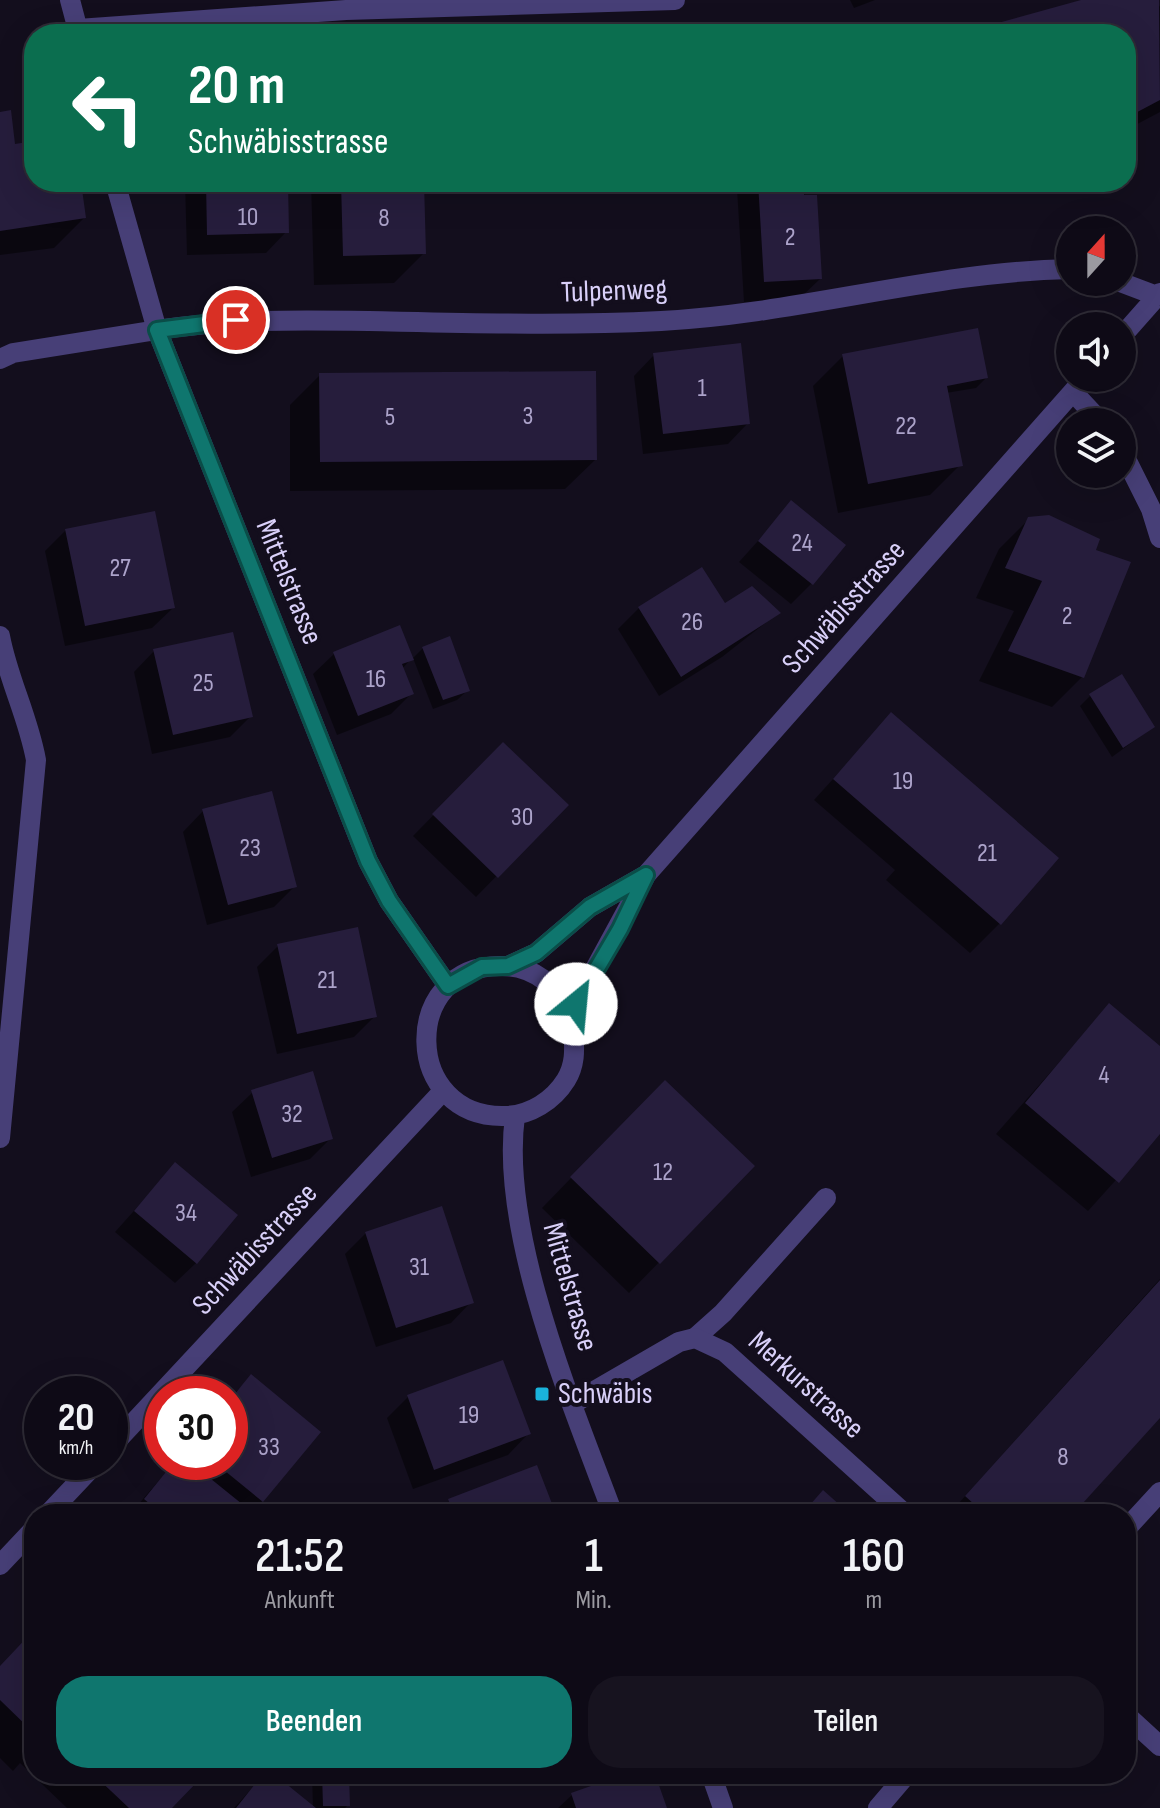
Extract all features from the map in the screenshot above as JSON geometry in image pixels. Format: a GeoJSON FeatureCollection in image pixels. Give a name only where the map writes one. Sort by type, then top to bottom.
{"type":"FeatureCollection","features":[{"type":"Feature","properties":{"kind":"street"},"geometry":{"type":"LineString","coordinates":[[70,0],[76,24]]}},
{"type":"Feature","properties":{"kind":"street"},"geometry":{"type":"LineString","coordinates":[[167,24],[346,10],[675,0]]}},
{"type":"Feature","properties":{"kind":"street","name":"Mittelstrasse"},"geometry":{"type":"LineString","coordinates":[[118,192],[157,330],[368,861],[389,901],[448,986]]}},
{"type":"Feature","properties":{"kind":"street","name":"Tulpenweg"},"geometry":{"type":"LineString","coordinates":[[0,359],[13,353],[236,320],[568,324],[663,321],[773,309],[988,275],[1056,270]]}},
{"type":"Feature","properties":{"kind":"street"},"geometry":{"type":"LineString","coordinates":[[1136,287],[1158,295],[1136,320]]}},
{"type":"Feature","properties":{"kind":"street","name":"Schwäbisstrasse"},"geometry":{"type":"LineString","coordinates":[[572,1016],[581,992],[620,929],[646,875],[1073,392]]}},
{"type":"Feature","properties":{"kind":"street"},"geometry":{"type":"LineString","coordinates":[[1136,479],[1151,509],[1160,538]]}},
{"type":"Feature","properties":{"kind":"street"},"geometry":{"type":"LineString","coordinates":[[0,636],[5,664],[29,721],[36,760],[0,1138]]}},
{"type":"Feature","properties":{"kind":"street","name":"Schwäbisstrasse"},"geometry":{"type":"LineString","coordinates":[[508,966],[536,953],[590,907],[646,875]]}},
{"type":"Feature","properties":{"kind":"street"},"geometry":{"type":"LineString","coordinates":[[508,966],[527,970],[546,981],[562,997],[572,1016],[577,1037],[575,1059],[567,1079],[554,1096],[535,1109],[515,1116],[475,1112],[443,1091],[428,1064],[425,1039],[430,1014],[448,986],[482,967],[508,966]]}},
{"type":"Feature","properties":{"kind":"street","name":"Schwäbisstrasse"},"geometry":{"type":"LineString","coordinates":[[128,1429],[443,1091]]}},
{"type":"Feature","properties":{"kind":"street","name":"Mittelstrasse"},"geometry":{"type":"LineString","coordinates":[[515,1116],[512,1166],[523,1239],[572,1404],[609,1504]]}},
{"type":"Feature","properties":{"kind":"street"},"geometry":{"type":"LineString","coordinates":[[572,1404],[679,1342],[695,1338],[723,1313],[826,1198]]}},
{"type":"Feature","properties":{"kind":"street","name":"Merkurstrasse"},"geometry":{"type":"LineString","coordinates":[[695,1338],[725,1352],[894,1504]]}},
{"type":"Feature","properties":{"kind":"street"},"geometry":{"type":"LineString","coordinates":[[57,1504],[80,1480]]}},
{"type":"Feature","properties":{"kind":"street"},"geometry":{"type":"LineString","coordinates":[[1136,1518],[1160,1492]]}},
{"type":"Feature","properties":{"kind":"street"},"geometry":{"type":"LineString","coordinates":[[0,1565],[24,1540]]}},
{"type":"Feature","properties":{"kind":"street"},"geometry":{"type":"LineString","coordinates":[[1136,1724],[1160,1746]]}},
{"type":"Feature","properties":{"kind":"street"},"geometry":{"type":"LineString","coordinates":[[715,1784],[723,1808]]}},
{"type":"Feature","properties":{"kind":"street"},"geometry":{"type":"LineString","coordinates":[[878,1808],[898,1784]]}},
{"type":"Feature","properties":{"kind":"building"},"geometry":{"type":"Polygon","coordinates":[[[1081,0],[1159,0],[1160,100],[1136,113],[1136,24],[994,24],[1081,0]]]}},
{"type":"Feature","properties":{"kind":"building"},"geometry":{"type":"Polygon","coordinates":[[[11,110],[15,144],[24,143],[24,192],[82,192],[86,218],[0,231],[0,112],[11,110]]]}},
{"type":"Feature","properties":{"kind":"building"},"geometry":{"type":"Polygon","coordinates":[[[206,192],[288,192],[289,233],[207,235],[206,192]]]}},
{"type":"Feature","properties":{"kind":"building"},"geometry":{"type":"Polygon","coordinates":[[[341,192],[424,192],[426,254],[343,256],[341,192]]]}},
{"type":"Feature","properties":{"kind":"building"},"geometry":{"type":"Polygon","coordinates":[[[759,192],[817,195],[822,279],[764,282],[759,192]]]}},
{"type":"Feature","properties":{"kind":"building"},"geometry":{"type":"Polygon","coordinates":[[[978,328],[988,378],[947,386],[963,466],[868,484],[842,354],[978,328]]]}},
{"type":"Feature","properties":{"kind":"building"},"geometry":{"type":"Polygon","coordinates":[[[741,343],[750,424],[663,434],[653,353],[741,343]]]}},
{"type":"Feature","properties":{"kind":"building"},"geometry":{"type":"Polygon","coordinates":[[[596,371],[597,460],[320,462],[319,373],[596,371]]]}},
{"type":"Feature","properties":{"kind":"building"},"geometry":{"type":"Polygon","coordinates":[[[791,500],[846,545],[813,585],[758,541],[791,500]]]}},
{"type":"Feature","properties":{"kind":"building"},"geometry":{"type":"Polygon","coordinates":[[[155,511],[175,608],[85,626],[65,529],[155,511]]]}},
{"type":"Feature","properties":{"kind":"building"},"geometry":{"type":"Polygon","coordinates":[[[1049,515],[1100,539],[1096,550],[1131,562],[1084,678],[1008,651],[1042,581],[1005,568],[1028,517],[1049,515]]]}},
{"type":"Feature","properties":{"kind":"building"},"geometry":{"type":"Polygon","coordinates":[[[702,567],[725,603],[752,586],[781,613],[681,677],[638,607],[702,567]]]}},
{"type":"Feature","properties":{"kind":"building"},"geometry":{"type":"Polygon","coordinates":[[[400,625],[414,660],[402,664],[414,694],[358,716],[333,652],[400,625]]]}},
{"type":"Feature","properties":{"kind":"building"},"geometry":{"type":"Polygon","coordinates":[[[233,632],[253,717],[173,735],[153,649],[233,632]]]}},
{"type":"Feature","properties":{"kind":"building"},"geometry":{"type":"Polygon","coordinates":[[[450,636],[470,691],[443,700],[422,647],[450,636]]]}},
{"type":"Feature","properties":{"kind":"building"},"geometry":{"type":"Polygon","coordinates":[[[1122,674],[1155,727],[1123,748],[1089,694],[1122,674]]]}},
{"type":"Feature","properties":{"kind":"building"},"geometry":{"type":"Polygon","coordinates":[[[891,712],[1059,858],[1001,925],[833,779],[891,712]]]}},
{"type":"Feature","properties":{"kind":"building"},"geometry":{"type":"Polygon","coordinates":[[[503,742],[569,805],[498,878],[432,814],[503,742]]]}},
{"type":"Feature","properties":{"kind":"building"},"geometry":{"type":"Polygon","coordinates":[[[272,791],[297,887],[228,905],[202,809],[272,791]]]}},
{"type":"Feature","properties":{"kind":"building"},"geometry":{"type":"Polygon","coordinates":[[[358,927],[377,1017],[297,1034],[277,944],[358,927]]]}},
{"type":"Feature","properties":{"kind":"building"},"geometry":{"type":"Polygon","coordinates":[[[1109,1003],[1160,1046],[1160,1134],[1119,1183],[1025,1103],[1109,1003]]]}},
{"type":"Feature","properties":{"kind":"building"},"geometry":{"type":"Polygon","coordinates":[[[313,1071],[333,1139],[272,1158],[251,1090],[313,1071]]]}},
{"type":"Feature","properties":{"kind":"building"},"geometry":{"type":"Polygon","coordinates":[[[665,1080],[755,1166],[660,1264],[570,1177],[665,1080]]]}},
{"type":"Feature","properties":{"kind":"building"},"geometry":{"type":"Polygon","coordinates":[[[175,1162],[238,1215],[197,1264],[134,1211],[175,1162]]]}},
{"type":"Feature","properties":{"kind":"building"},"geometry":{"type":"Polygon","coordinates":[[[442,1206],[474,1303],[396,1328],[365,1232],[442,1206]]]}},
{"type":"Feature","properties":{"kind":"building"},"geometry":{"type":"Polygon","coordinates":[[[1160,1280],[1160,1418],[1082,1504],[974,1504],[965,1496],[1160,1280]]]}},
{"type":"Feature","properties":{"kind":"building"},"geometry":{"type":"Polygon","coordinates":[[[503,1360],[531,1434],[434,1470],[407,1395],[503,1360]]]}},
{"type":"Feature","properties":{"kind":"building"},"geometry":{"type":"Polygon","coordinates":[[[251,1374],[321,1432],[263,1502],[236,1480],[248,1480],[248,1378],[251,1374]]]}},
{"type":"Feature","properties":{"kind":"building"},"geometry":{"type":"Polygon","coordinates":[[[537,1465],[552,1504],[450,1504],[448,1499],[537,1465]]]}},
{"type":"Feature","properties":{"kind":"building"},"geometry":{"type":"Polygon","coordinates":[[[159,1480],[212,1480],[242,1504],[150,1504],[144,1499],[159,1480]]]}},
{"type":"Feature","properties":{"kind":"building"},"geometry":{"type":"Polygon","coordinates":[[[823,1490],[839,1504],[811,1504],[823,1490]]]}},
{"type":"Feature","properties":{"kind":"building"},"geometry":{"type":"Polygon","coordinates":[[[24,1641],[24,1723],[0,1700],[0,1666],[24,1641]]]}},
{"type":"Feature","properties":{"kind":"building"},"geometry":{"type":"Polygon","coordinates":[[[104,1784],[195,1784],[172,1808],[129,1808],[104,1784]]]}},
{"type":"Feature","properties":{"kind":"building"},"geometry":{"type":"Polygon","coordinates":[[[255,1784],[286,1784],[316,1808],[236,1808],[255,1784]]]}},
{"type":"Feature","properties":{"kind":"building"},"geometry":{"type":"Polygon","coordinates":[[[322,1784],[349,1784],[350,1806],[323,1806],[322,1784]]]}},
{"type":"Feature","properties":{"kind":"building"},"geometry":{"type":"Polygon","coordinates":[[[597,1784],[659,1784],[667,1808],[576,1808],[571,1793],[597,1784]]]}},
{"type":"Feature","properties":{"kind":"place","name":"Schwäbis"},"geometry":{"type":"Point","coordinates":[542,1394]}},
{"type":"Feature","properties":{"kind":"route"},"geometry":{"type":"LineString","coordinates":[[236,320],[157,330],[368,861],[389,901],[448,986],[482,967],[508,966],[536,953],[590,907],[646,875],[620,929],[599,960],[576,1004]]}}]}
